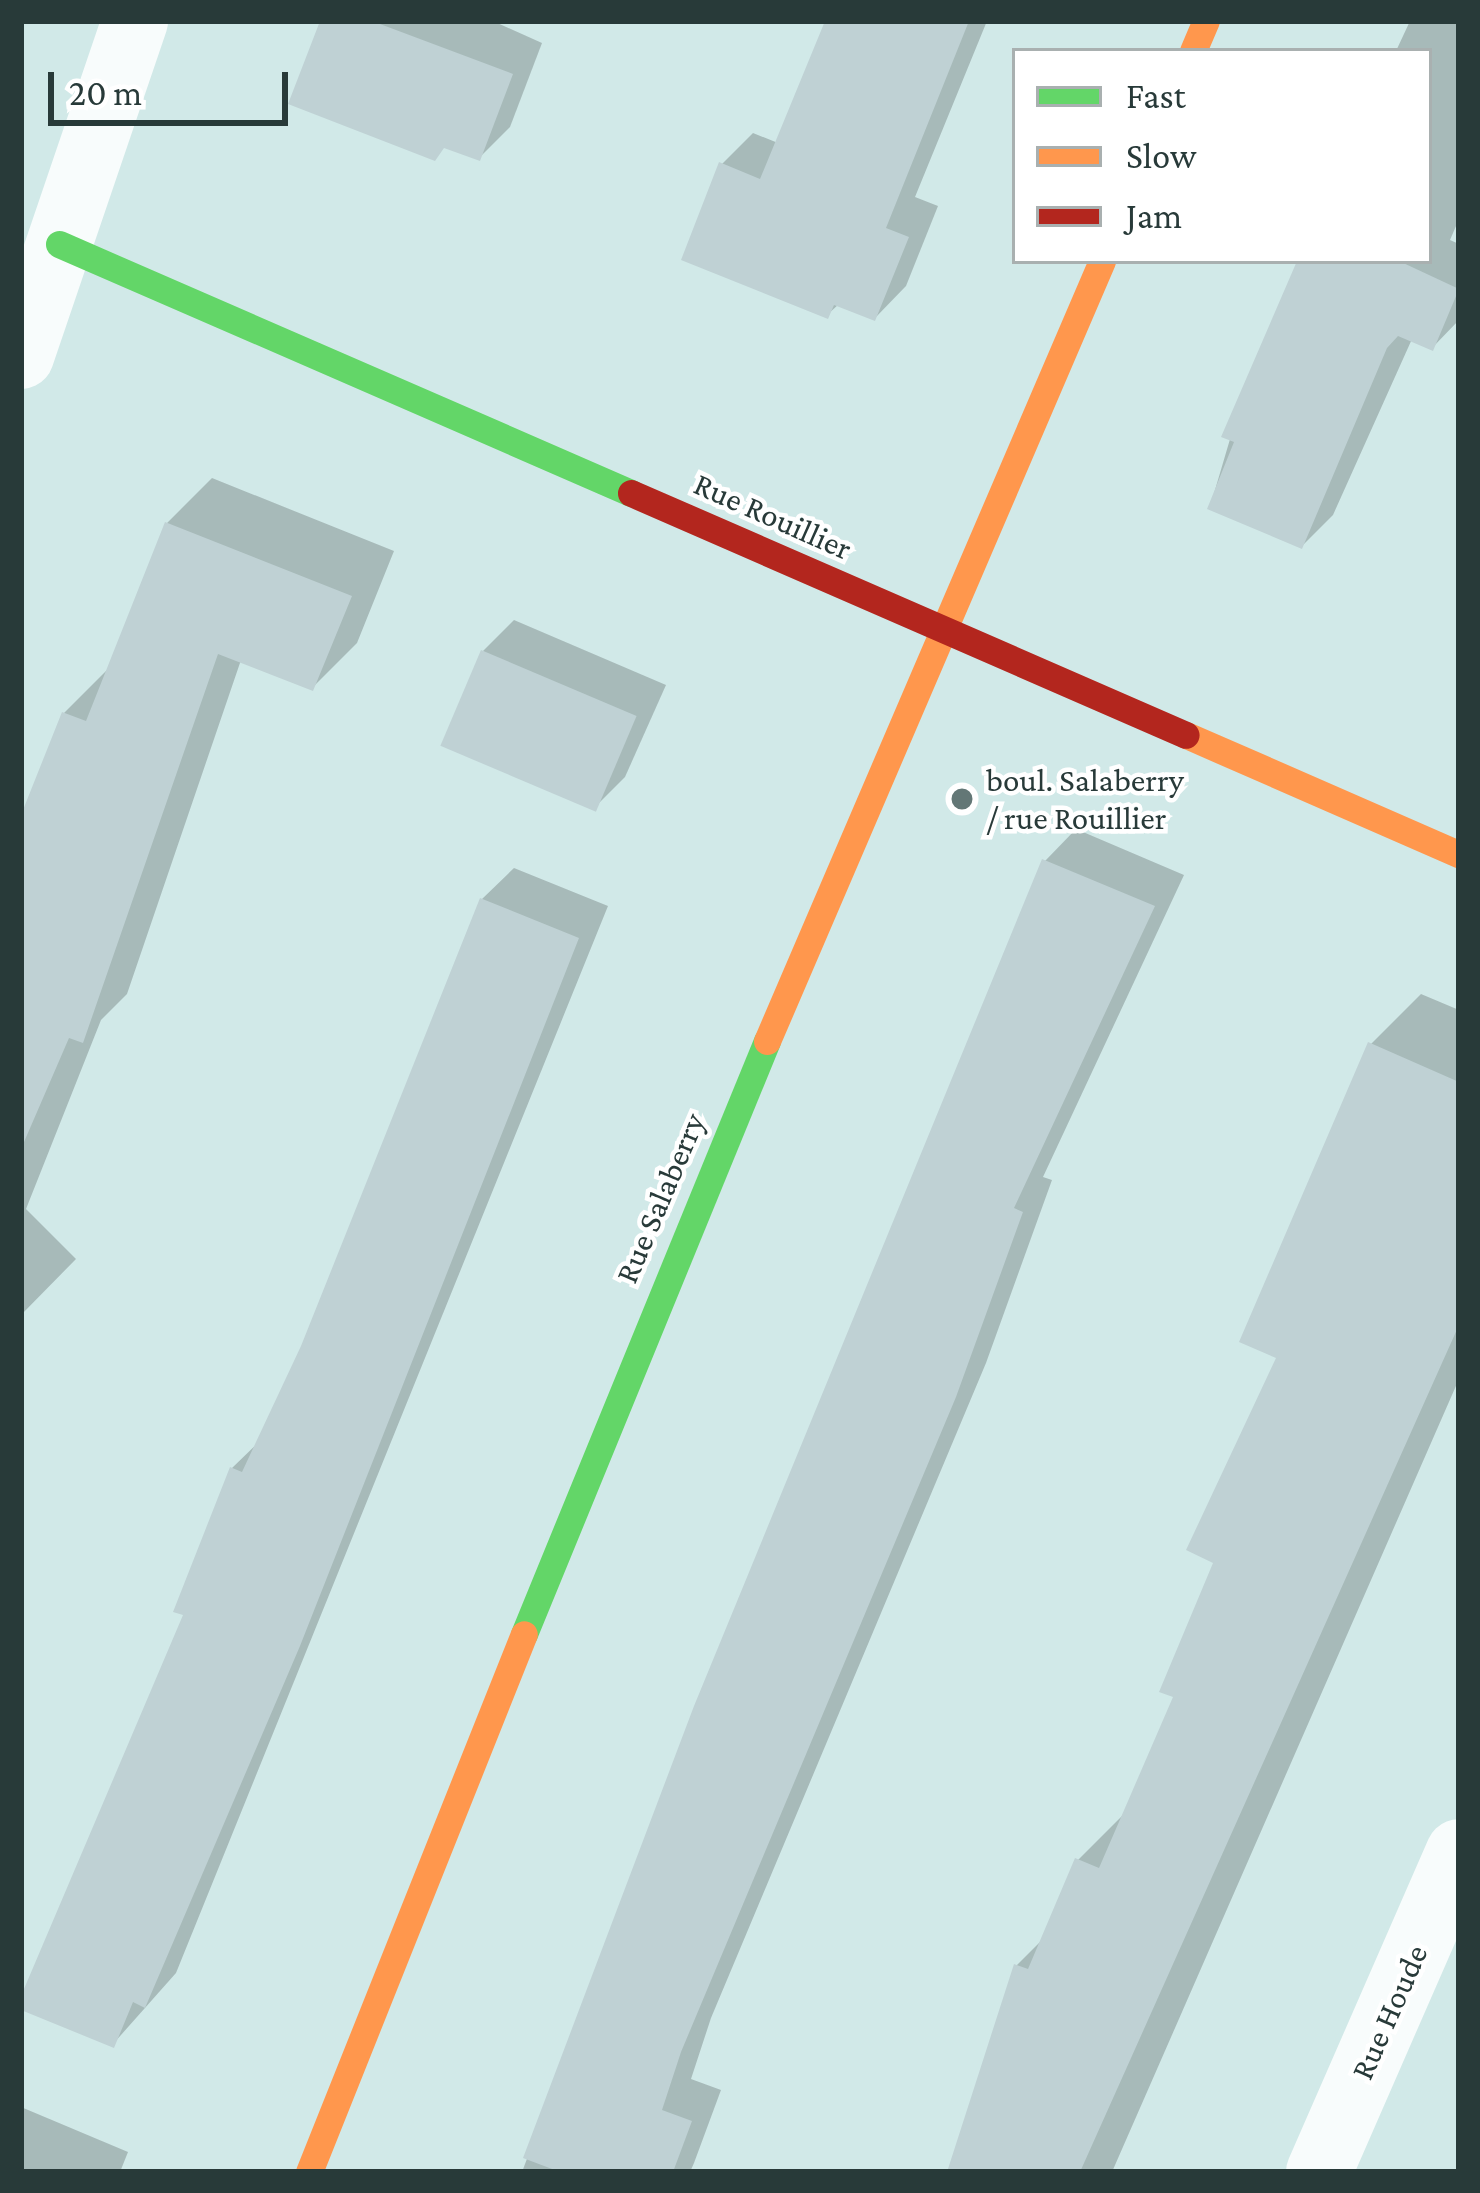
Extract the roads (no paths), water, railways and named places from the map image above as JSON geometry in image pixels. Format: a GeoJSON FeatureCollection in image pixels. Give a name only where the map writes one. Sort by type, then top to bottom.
{"type":"FeatureCollection","features":[{"type":"Feature","properties":{"kind":"street"},"geometry":{"type":"LineString","coordinates":[[21,356],[135,21]]}},
{"type":"Feature","properties":{"kind":"street","name":"Rue Rouillier"},"geometry":{"type":"LineString","coordinates":[[59,244],[1459,854]]}},
{"type":"Feature","properties":{"kind":"street","name":"Rue Salaberry"},"geometry":{"type":"LineString","coordinates":[[309,2172],[615,1402],[1101,264]]}},
{"type":"Feature","properties":{"kind":"street","name":"Rue Houde"},"geometry":{"type":"LineString","coordinates":[[1319,2172],[1459,1852]]}},
{"type":"Feature","properties":{"kind":"place","name":"boul. Salaberry / rue Rouillier"},"geometry":{"type":"Point","coordinates":[962,799]}}]}
